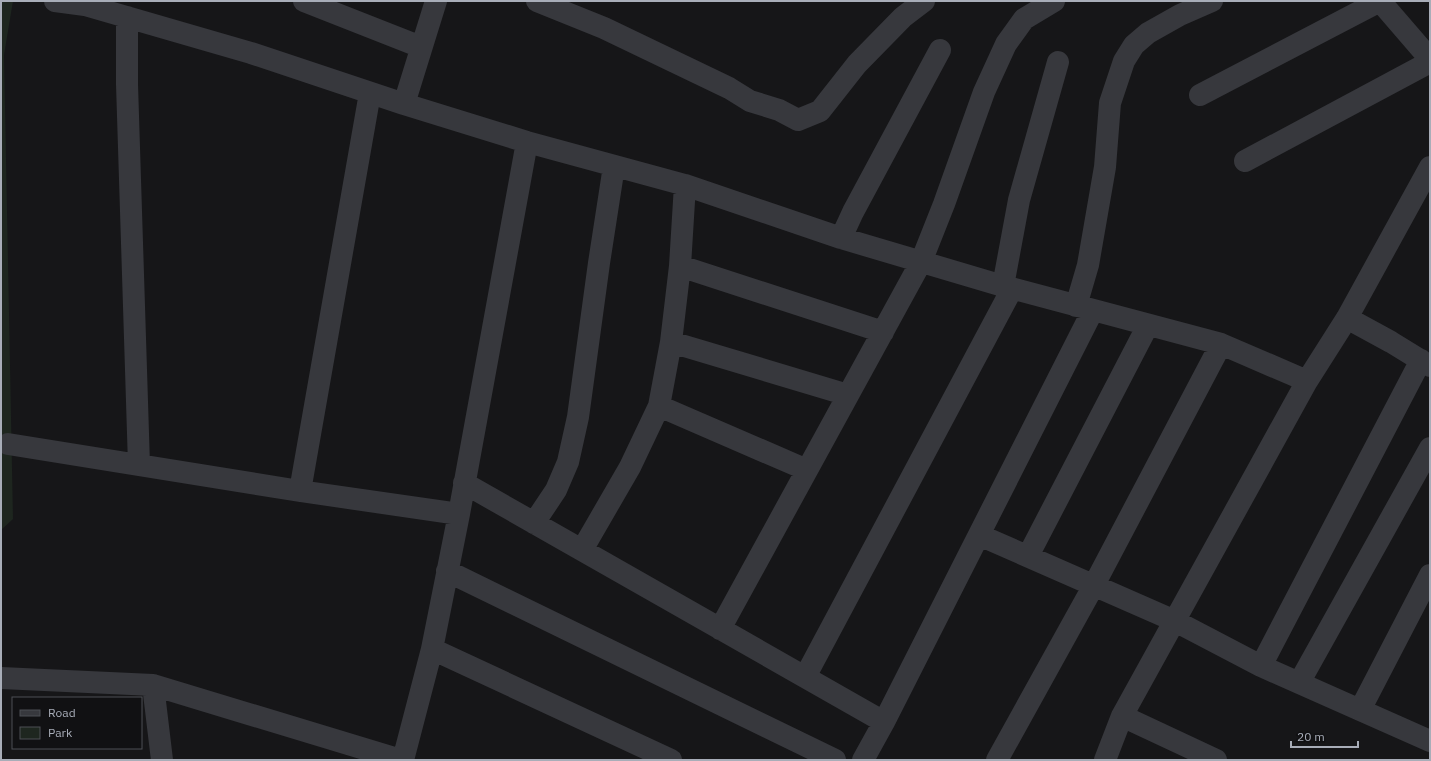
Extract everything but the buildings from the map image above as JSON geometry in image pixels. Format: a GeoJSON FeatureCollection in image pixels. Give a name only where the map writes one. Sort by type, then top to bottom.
{"type":"FeatureCollection","features":[{"type":"Feature","properties":{"kind":"street"},"geometry":{"type":"LineString","coordinates":[[55,1],[85,5],[251,53],[404,104],[527,142],[685,185],[841,238],[1008,288],[1221,344],[1307,381]]}},
{"type":"Feature","properties":{"kind":"street"},"geometry":{"type":"LineString","coordinates":[[304,1],[421,47]]}},
{"type":"Feature","properties":{"kind":"street"},"geometry":{"type":"LineString","coordinates":[[404,104],[436,1]]}},
{"type":"Feature","properties":{"kind":"street"},"geometry":{"type":"LineString","coordinates":[[537,1],[604,28],[729,88],[750,101],[778,110],[798,120],[820,111],[857,64],[903,16],[924,1]]}},
{"type":"Feature","properties":{"kind":"street"},"geometry":{"type":"LineString","coordinates":[[720,629],[921,262],[944,204],[984,92],[1006,44],[1024,19],[1054,1]]}},
{"type":"Feature","properties":{"kind":"street"},"geometry":{"type":"LineString","coordinates":[[863,760],[884,722],[979,535],[1085,308],[1088,265],[1105,167],[1110,103],[1124,61],[1134,44],[1148,33],[1180,15],[1212,1]]}},
{"type":"Feature","properties":{"kind":"street"},"geometry":{"type":"LineString","coordinates":[[1200,95],[1380,1],[1430,59]]}},
{"type":"Feature","properties":{"kind":"street"},"geometry":{"type":"LineString","coordinates":[[127,17],[126,84],[139,465]]}},
{"type":"Feature","properties":{"kind":"street"},"geometry":{"type":"LineString","coordinates":[[841,238],[853,212],[940,50]]}},
{"type":"Feature","properties":{"kind":"street"},"geometry":{"type":"LineString","coordinates":[[805,678],[1008,288],[1020,200],[1058,62]]}},
{"type":"Feature","properties":{"kind":"street"},"geometry":{"type":"LineString","coordinates":[[1245,161],[1430,62]]}},
{"type":"Feature","properties":{"kind":"street"},"geometry":{"type":"LineString","coordinates":[[300,491],[370,93]]}},
{"type":"Feature","properties":{"kind":"street"},"geometry":{"type":"LineString","coordinates":[[1,678],[153,685],[402,760],[432,649],[459,514],[527,142]]}},
{"type":"Feature","properties":{"kind":"street"},"geometry":{"type":"LineString","coordinates":[[534,523],[556,490],[568,462],[578,418],[614,166]]}},
{"type":"Feature","properties":{"kind":"street"},"geometry":{"type":"LineString","coordinates":[[1105,760],[1122,716],[1307,381],[1347,318],[1430,167]]}},
{"type":"Feature","properties":{"kind":"street"},"geometry":{"type":"LineString","coordinates":[[582,550],[630,467],[659,406],[672,342],[680,266],[685,185]]}},
{"type":"Feature","properties":{"kind":"street"},"geometry":{"type":"LineString","coordinates":[[680,266],[883,332]]}},
{"type":"Feature","properties":{"kind":"street"},"geometry":{"type":"LineString","coordinates":[[1261,666],[1425,363],[1347,318]]}},
{"type":"Feature","properties":{"kind":"street"},"geometry":{"type":"LineString","coordinates":[[1028,556],[1148,325]]}},
{"type":"Feature","properties":{"kind":"street"},"geometry":{"type":"LineString","coordinates":[[672,342],[848,395]]}},
{"type":"Feature","properties":{"kind":"street"},"geometry":{"type":"LineString","coordinates":[[997,760],[1094,585],[1221,344]]}},
{"type":"Feature","properties":{"kind":"street"},"geometry":{"type":"LineString","coordinates":[[659,406],[807,470]]}},
{"type":"Feature","properties":{"kind":"street"},"geometry":{"type":"LineString","coordinates":[[8,444],[300,491],[459,514]]}},
{"type":"Feature","properties":{"kind":"street"},"geometry":{"type":"LineString","coordinates":[[1299,682],[1430,448]]}},
{"type":"Feature","properties":{"kind":"street"},"geometry":{"type":"LineString","coordinates":[[464,483],[884,722]]}},
{"type":"Feature","properties":{"kind":"street"},"geometry":{"type":"LineString","coordinates":[[979,535],[1175,621],[1261,666],[1430,741]]}},
{"type":"Feature","properties":{"kind":"street"},"geometry":{"type":"LineString","coordinates":[[447,571],[835,760]]}},
{"type":"Feature","properties":{"kind":"street"},"geometry":{"type":"LineString","coordinates":[[1360,710],[1430,575]]}},
{"type":"Feature","properties":{"kind":"street"},"geometry":{"type":"LineString","coordinates":[[432,649],[671,760]]}},
{"type":"Feature","properties":{"kind":"street"},"geometry":{"type":"LineString","coordinates":[[153,685],[162,760]]}},
{"type":"Feature","properties":{"kind":"street"},"geometry":{"type":"LineString","coordinates":[[1122,716],[1216,760]]}},
{"type":"Feature","properties":{"kind":"green space"},"geometry":{"type":"Polygon","coordinates":[[[1,1],[13,1],[4,55],[13,519],[1,530],[1,1]]]}}]}
